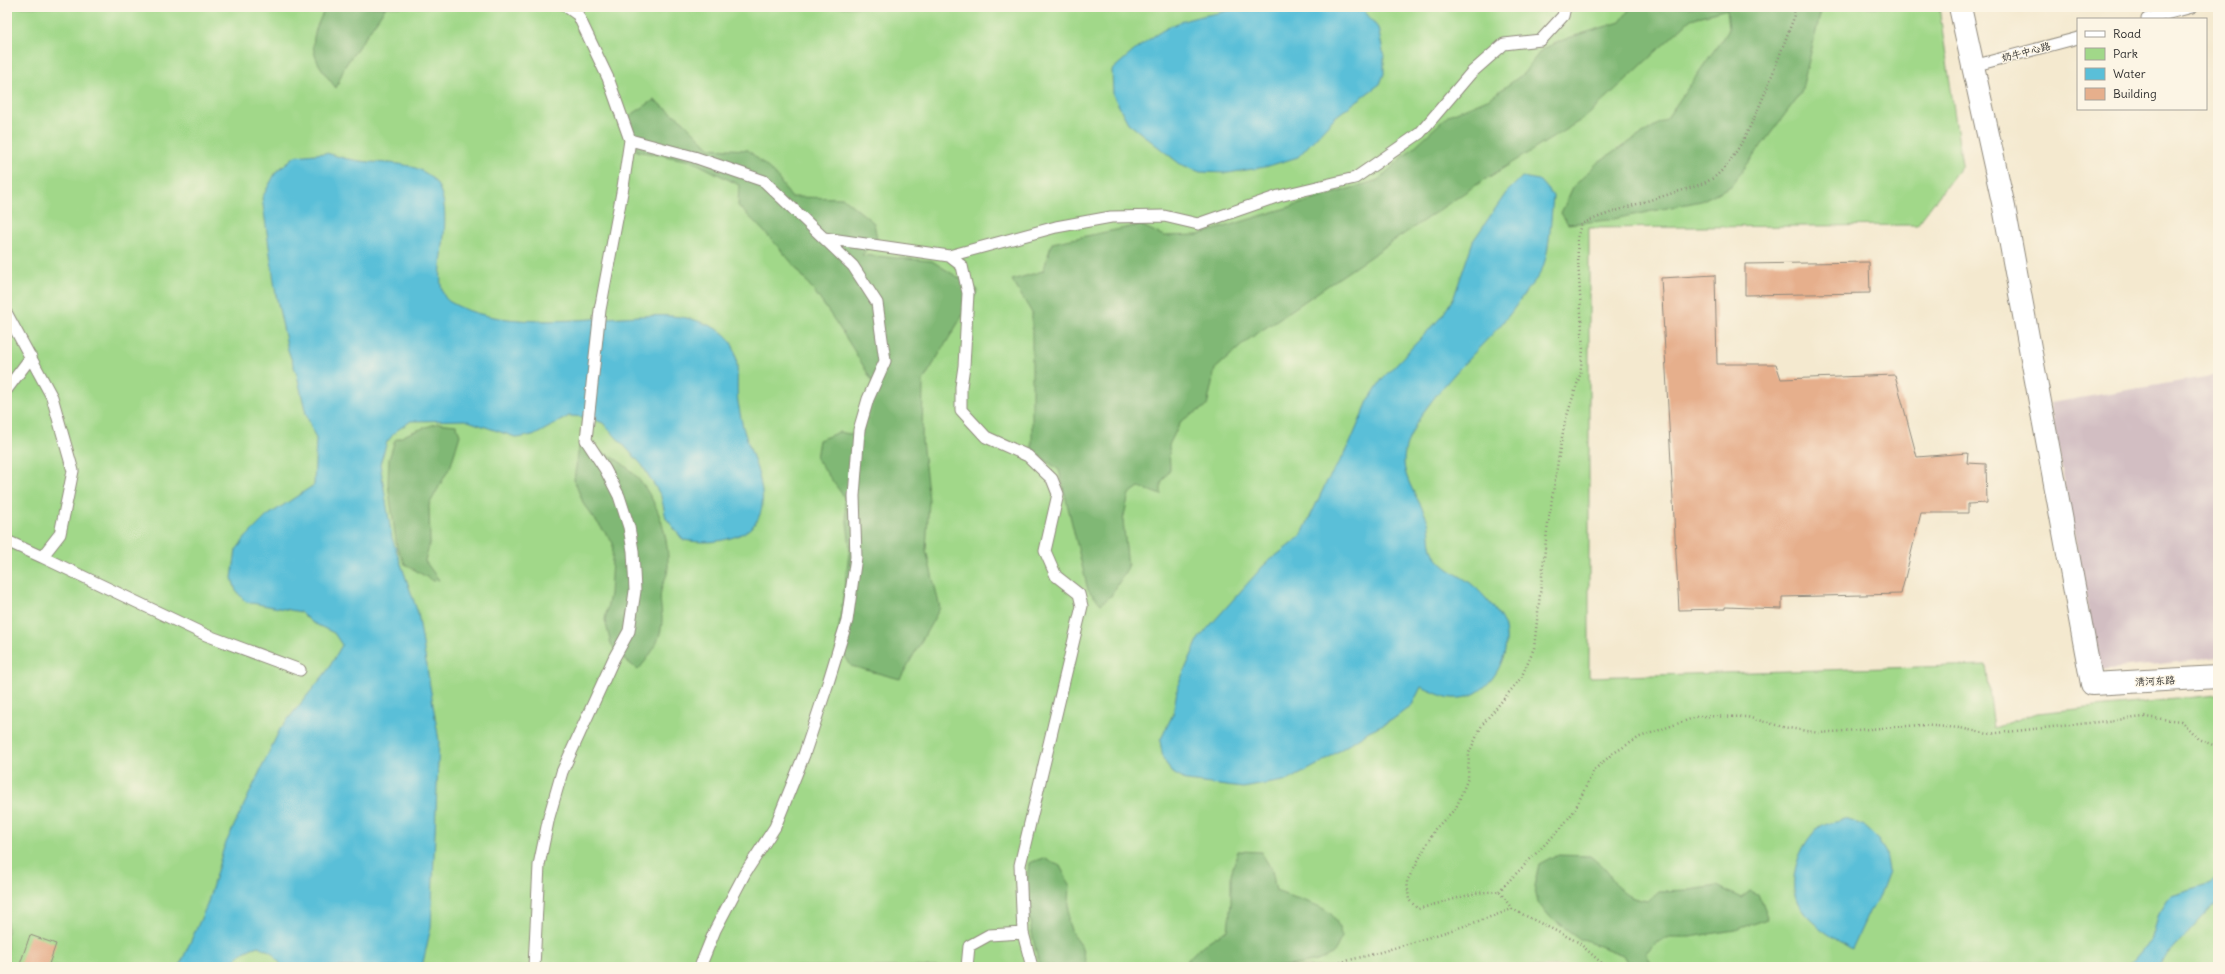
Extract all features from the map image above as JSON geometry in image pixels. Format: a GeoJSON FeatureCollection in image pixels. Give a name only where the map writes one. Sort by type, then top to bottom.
{"type":"FeatureCollection","features":[{"type":"Feature","properties":{"kind":"street"},"geometry":{"type":"LineString","coordinates":[[1960,7],[1973,66]]}},
{"type":"Feature","properties":{"kind":"street","name":"清河东路"},"geometry":{"type":"LineString","coordinates":[[1973,66],[2005,215],[2092,684],[2218,677]]}},
{"type":"Feature","properties":{"kind":"lane"},"geometry":{"type":"LineString","coordinates":[[534,967],[539,865],[549,817],[562,772],[614,658],[629,630],[636,592],[636,570],[629,527],[619,496],[605,469],[586,440],[586,428],[600,310],[623,188],[630,140],[608,78],[578,15],[567,7]]}},
{"type":"Feature","properties":{"kind":"lane"},"geometry":{"type":"LineString","coordinates":[[824,238],[949,256],[1056,227],[1112,217],[1164,216],[1198,224],[1280,196],[1355,178],[1420,133],[1471,73],[1504,44],[1541,40],[1563,16],[1565,7]]}},
{"type":"Feature","properties":{"kind":"lane"},"geometry":{"type":"LineString","coordinates":[[2151,18],[2192,7]]}},
{"type":"Feature","properties":{"kind":"lane","name":"奶牛中心路"},"geometry":{"type":"LineString","coordinates":[[1973,66],[2077,38]]}},
{"type":"Feature","properties":{"kind":"lane"},"geometry":{"type":"LineString","coordinates":[[630,140],[694,157],[764,180],[853,266],[877,303],[884,361],[868,399],[859,430],[854,496],[856,557],[847,621],[804,754],[775,827],[742,879],[715,930],[700,967]]}},
{"type":"Feature","properties":{"kind":"lane"},"geometry":{"type":"LineString","coordinates":[[949,256],[962,266],[968,293],[964,366],[960,387],[961,410],[986,437],[1028,456],[1052,478],[1058,494],[1045,551],[1056,576],[1079,594],[1082,606],[1020,865],[1023,933],[1032,967]]}},
{"type":"Feature","properties":{"kind":"lane"},"geometry":{"type":"LineString","coordinates":[[7,314],[52,397],[73,471],[60,534],[42,557]]}},
{"type":"Feature","properties":{"kind":"lane"},"geometry":{"type":"LineString","coordinates":[[7,389],[31,357]]}},
{"type":"Feature","properties":{"kind":"lane"},"geometry":{"type":"LineString","coordinates":[[7,541],[206,635],[300,670]]}},
{"type":"Feature","properties":{"kind":"lane"},"geometry":{"type":"LineString","coordinates":[[967,967],[969,946],[990,935],[1023,933]]}},
{"type":"Feature","properties":{"kind":"path"},"geometry":{"type":"LineString","coordinates":[[1795,7],[1793,20],[1751,122],[1735,153],[1717,175],[1689,188],[1603,215],[1581,224],[1577,239],[1583,350],[1580,375],[1565,422],[1560,448],[1547,531],[1534,648],[1521,678],[1482,726],[1469,753],[1468,778],[1456,808],[1435,829],[1407,881],[1409,900],[1418,909],[1476,893],[1499,890],[1561,828],[1574,811],[1594,770],[1612,754],[1640,737],[1699,716],[1747,717],[1783,727],[1819,733],[1920,726],[1960,728],[1988,734],[2144,717],[2181,721],[2198,738],[2218,747]]}},
{"type":"Feature","properties":{"kind":"path"},"geometry":{"type":"LineString","coordinates":[[1499,890],[1512,909],[1578,942],[1606,967]]}},
{"type":"Feature","properties":{"kind":"path"},"geometry":{"type":"LineString","coordinates":[[1329,967],[1341,961],[1377,953],[1512,909]]}},
{"type":"Feature","properties":{"kind":"shaded area"},"geometry":{"type":"Polygon","coordinates":[[[2218,375],[2218,658],[2099,670],[2050,403],[2218,375]]]}},
{"type":"Feature","properties":{"kind":"green space"},"geometry":{"type":"Polygon","coordinates":[[[7,7],[1939,7],[1962,165],[1917,225],[1589,228],[1589,677],[1986,665],[1994,728],[2037,713],[2216,695],[2218,702],[2218,967],[7,967],[7,7]]]}},
{"type":"Feature","properties":{"kind":"green space"},"geometry":{"type":"Polygon","coordinates":[[[326,7],[386,7],[345,66],[336,88],[321,67],[314,50],[315,31],[326,7]]]}},
{"type":"Feature","properties":{"kind":"green space"},"geometry":{"type":"Polygon","coordinates":[[[1631,7],[1822,7],[1801,93],[1731,186],[1701,201],[1609,220],[1568,224],[1561,213],[1573,187],[1598,162],[1667,118],[1729,29],[1727,9],[1691,19],[1586,117],[1473,187],[1249,339],[1215,369],[1207,406],[1181,421],[1169,445],[1170,469],[1161,484],[1161,495],[1139,487],[1129,494],[1123,520],[1128,567],[1111,596],[1101,604],[1088,590],[1059,470],[1032,450],[1032,313],[1012,280],[1043,271],[1052,243],[1140,225],[1164,236],[1198,235],[1378,180],[1449,115],[1490,98],[1523,74],[1542,49],[1568,38],[1620,22],[1631,7]]]}},
{"type":"Feature","properties":{"kind":"green space"},"geometry":{"type":"Polygon","coordinates":[[[654,100],[683,121],[710,148],[748,150],[775,174],[791,197],[843,198],[874,223],[877,239],[862,255],[932,261],[978,290],[923,381],[922,441],[929,500],[926,550],[940,608],[900,679],[851,666],[837,642],[850,547],[844,497],[816,458],[819,440],[839,432],[860,436],[875,386],[846,338],[814,291],[778,246],[738,206],[739,185],[692,161],[637,151],[628,117],[654,100]]]}},
{"type":"Feature","properties":{"kind":"green space"},"geometry":{"type":"Polygon","coordinates":[[[438,423],[456,425],[460,435],[451,465],[429,505],[430,542],[425,561],[439,580],[433,581],[405,564],[397,548],[388,484],[389,459],[395,440],[438,423]]]}},
{"type":"Feature","properties":{"kind":"green space"},"geometry":{"type":"Polygon","coordinates":[[[579,447],[600,451],[618,460],[633,473],[646,489],[656,507],[663,527],[667,548],[668,568],[660,594],[662,626],[655,646],[638,670],[623,658],[611,644],[605,620],[610,594],[613,543],[584,505],[574,480],[579,447]]]}},
{"type":"Feature","properties":{"kind":"green space"},"geometry":{"type":"Polygon","coordinates":[[[1238,851],[1261,852],[1272,870],[1276,891],[1309,902],[1331,914],[1336,921],[1342,937],[1333,953],[1322,959],[1305,964],[1284,966],[1261,968],[1183,967],[1197,950],[1214,937],[1228,930],[1231,903],[1231,874],[1238,851]]]}},
{"type":"Feature","properties":{"kind":"green space"},"geometry":{"type":"Polygon","coordinates":[[[1556,855],[1590,856],[1605,869],[1624,893],[1640,900],[1648,901],[1659,891],[1690,890],[1717,886],[1741,898],[1750,891],[1758,894],[1768,919],[1735,930],[1690,937],[1669,937],[1654,944],[1646,953],[1653,967],[1627,967],[1628,964],[1623,955],[1580,939],[1551,918],[1538,903],[1534,886],[1539,864],[1556,855]]]}},
{"type":"Feature","properties":{"kind":"green space"},"geometry":{"type":"Polygon","coordinates":[[[1043,858],[1060,866],[1070,885],[1068,921],[1072,933],[1081,945],[1087,967],[1040,967],[1029,916],[1027,890],[1029,863],[1043,858]]]}},
{"type":"Feature","properties":{"kind":"water"},"geometry":{"type":"Polygon","coordinates":[[[1240,7],[1294,7],[1299,9],[1304,7],[1362,8],[1378,28],[1384,56],[1384,74],[1380,84],[1335,117],[1298,157],[1265,167],[1228,173],[1200,172],[1180,164],[1128,123],[1113,95],[1112,70],[1147,41],[1163,30],[1179,22],[1240,7]]]}},
{"type":"Feature","properties":{"kind":"water"},"geometry":{"type":"Polygon","coordinates":[[[326,153],[363,161],[401,164],[419,169],[427,174],[438,187],[444,203],[445,222],[441,262],[443,293],[450,302],[469,311],[489,316],[534,321],[673,316],[708,325],[728,337],[733,345],[737,364],[737,393],[743,428],[760,479],[762,507],[758,519],[749,529],[734,537],[709,542],[683,540],[666,518],[661,496],[642,465],[603,423],[588,417],[569,416],[537,434],[518,438],[465,420],[411,421],[396,431],[387,442],[380,464],[392,538],[418,613],[439,741],[431,927],[422,967],[283,967],[271,952],[258,946],[249,949],[235,959],[230,967],[179,967],[207,905],[224,847],[280,729],[327,671],[342,645],[334,633],[311,622],[301,612],[246,602],[236,591],[232,578],[236,550],[246,537],[267,516],[314,485],[316,439],[306,414],[297,375],[288,350],[276,295],[262,198],[276,172],[295,156],[326,153]]]}},
{"type":"Feature","properties":{"kind":"water"},"geometry":{"type":"Polygon","coordinates":[[[1522,177],[1539,180],[1553,196],[1549,242],[1542,270],[1508,317],[1460,368],[1428,405],[1416,424],[1407,443],[1404,461],[1410,485],[1428,522],[1431,547],[1437,559],[1445,567],[1469,582],[1479,591],[1500,616],[1503,623],[1506,640],[1505,652],[1501,664],[1494,676],[1486,686],[1476,693],[1465,697],[1452,698],[1421,687],[1412,705],[1392,720],[1369,731],[1319,764],[1289,780],[1243,788],[1187,781],[1171,772],[1163,758],[1160,741],[1173,714],[1178,685],[1199,638],[1264,565],[1301,536],[1327,481],[1347,450],[1368,401],[1382,379],[1442,316],[1454,297],[1473,241],[1506,193],[1522,177]]]}},
{"type":"Feature","properties":{"kind":"water"},"geometry":{"type":"Polygon","coordinates":[[[1844,819],[1863,825],[1876,837],[1886,853],[1889,871],[1878,900],[1870,910],[1852,949],[1825,932],[1806,915],[1796,899],[1794,889],[1796,865],[1806,842],[1821,826],[1844,819]]]}},
{"type":"Feature","properties":{"kind":"water"},"geometry":{"type":"Polygon","coordinates":[[[2218,879],[2218,901],[2156,967],[2123,967],[2129,966],[2151,941],[2159,914],[2171,895],[2209,884],[2218,879]]]}},
{"type":"Feature","properties":{"kind":"building"},"geometry":{"type":"Polygon","coordinates":[[[1869,262],[1870,293],[1745,295],[1745,264],[1869,262]]]}},
{"type":"Feature","properties":{"kind":"building"},"geometry":{"type":"Polygon","coordinates":[[[1715,275],[1717,364],[1776,364],[1781,379],[1895,375],[1917,457],[1968,453],[1967,463],[1986,464],[1987,503],[1968,504],[1968,513],[1921,513],[1901,594],[1782,597],[1782,609],[1725,607],[1725,609],[1679,610],[1661,278],[1715,275]]]}},
{"type":"Feature","properties":{"kind":"building"},"geometry":{"type":"Polygon","coordinates":[[[30,935],[56,944],[48,967],[19,967],[30,935]]]}}]}
